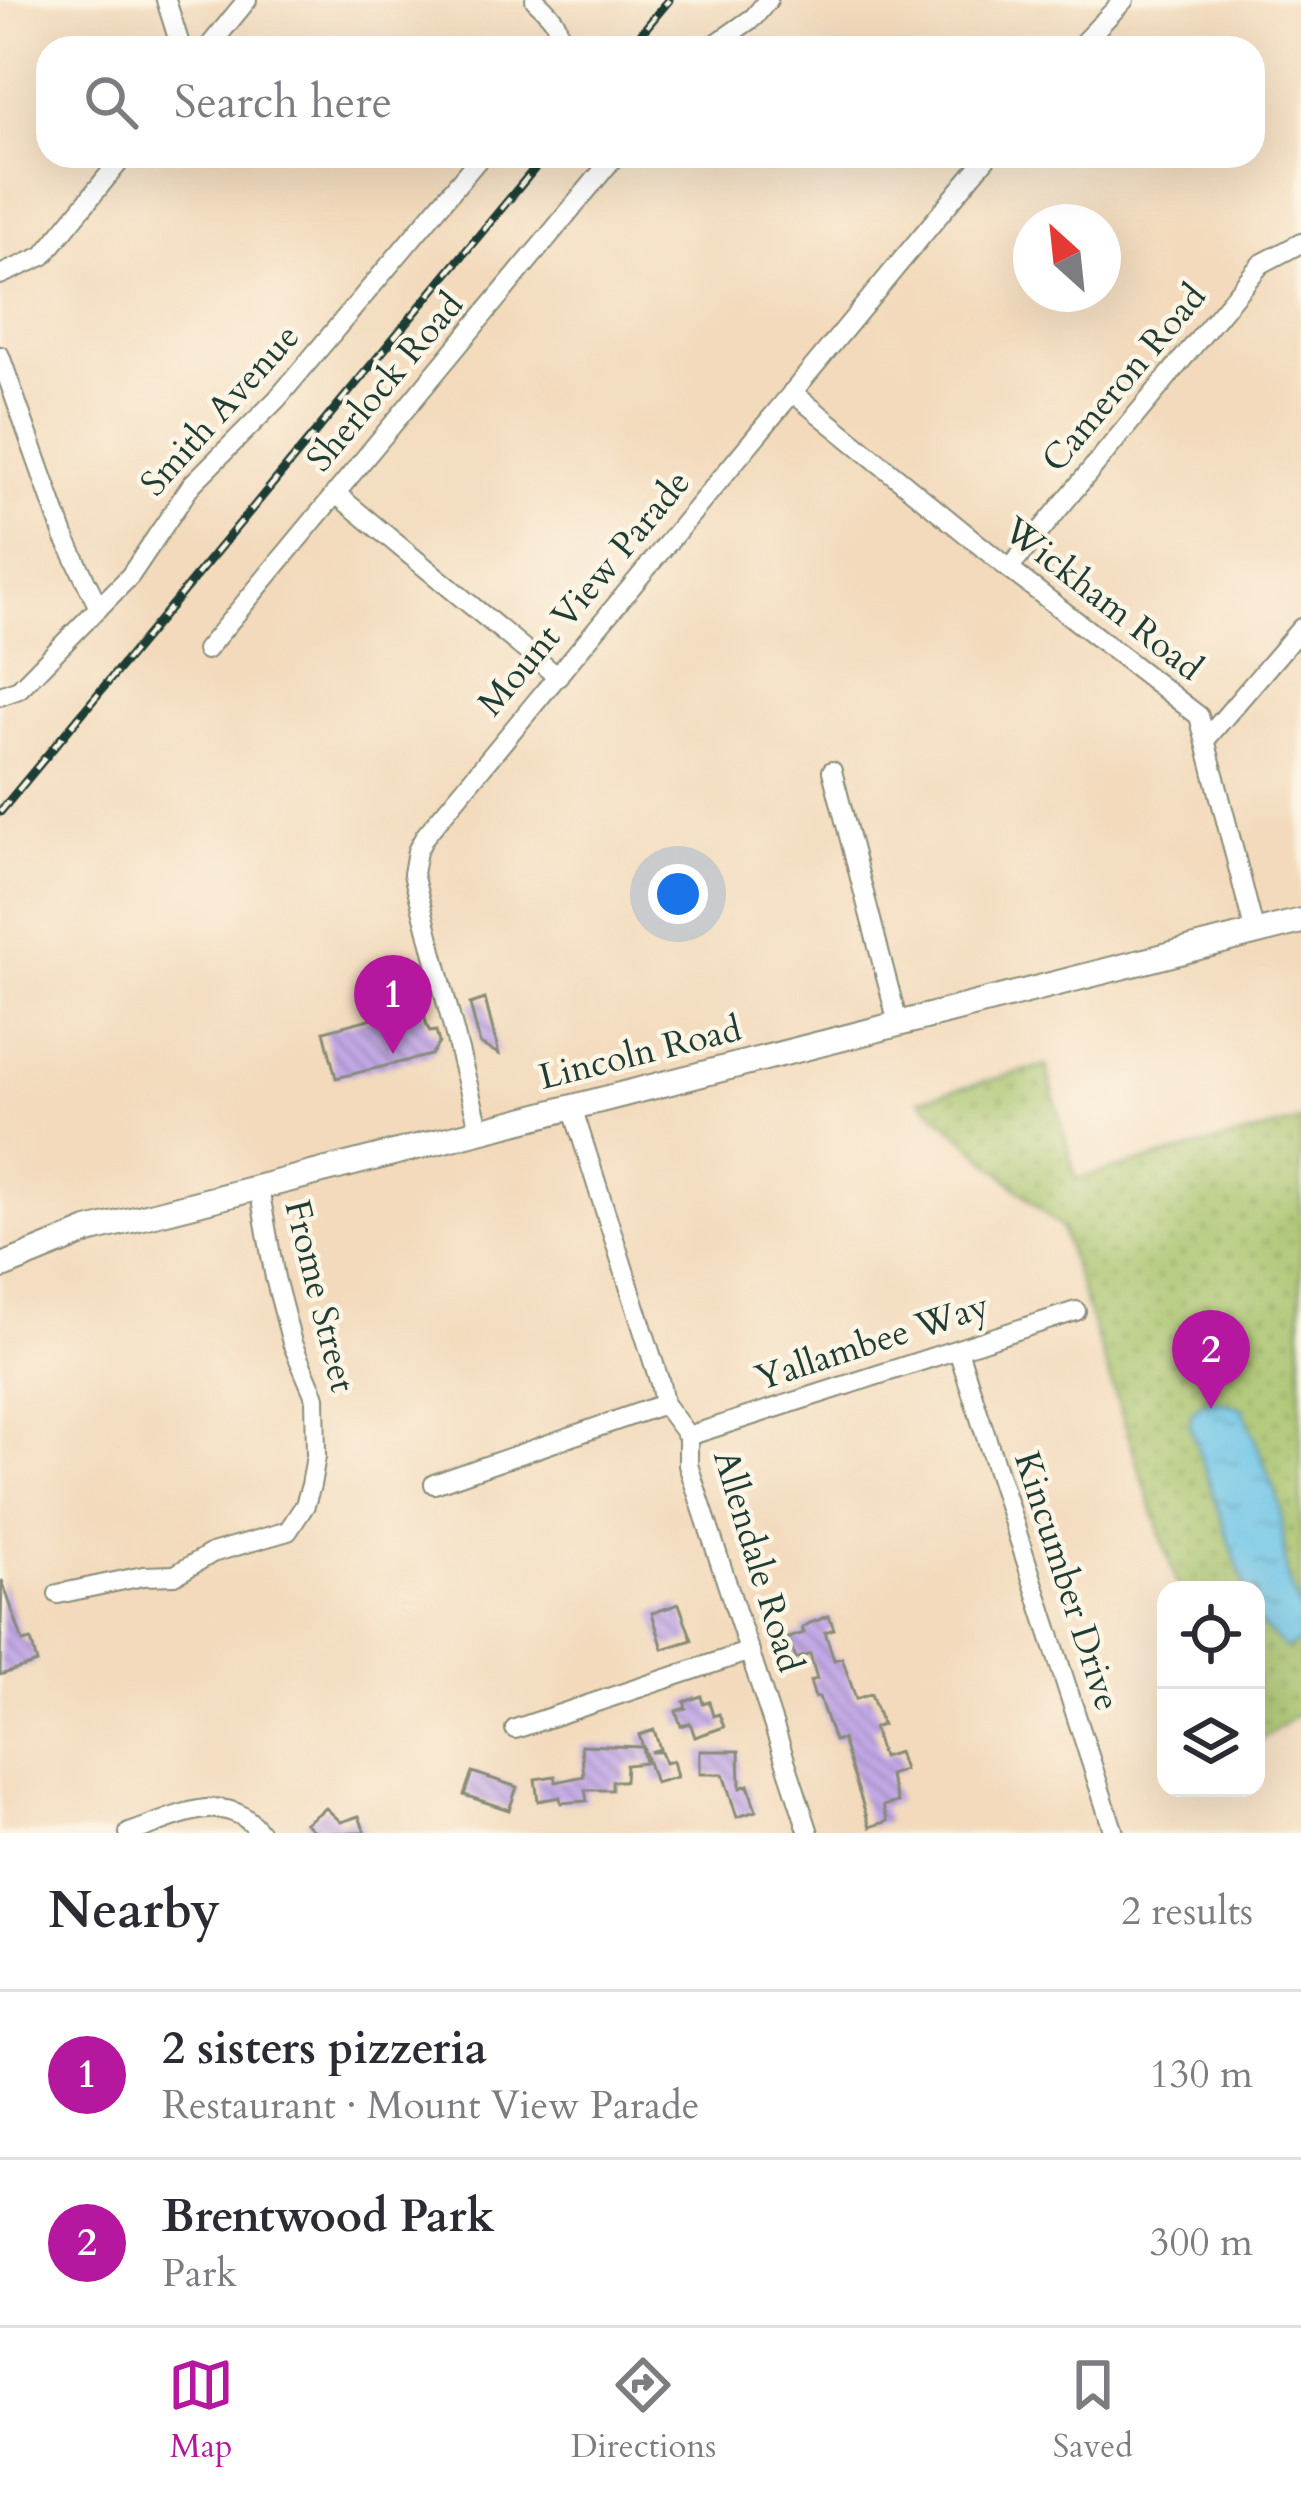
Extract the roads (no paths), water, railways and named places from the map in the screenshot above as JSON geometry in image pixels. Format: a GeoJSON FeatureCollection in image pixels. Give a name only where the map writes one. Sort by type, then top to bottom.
{"type":"FeatureCollection","features":[{"type":"Feature","properties":{"kind":"main road","name":"Lincoln Road"},"geometry":{"type":"LineString","coordinates":[[0,1267],[88,1231],[1301,921]]}},
{"type":"Feature","properties":{"kind":"street"},"geometry":{"type":"LineString","coordinates":[[166,0],[177,36]]}},
{"type":"Feature","properties":{"kind":"street"},"geometry":{"type":"LineString","coordinates":[[218,36],[247,0]]}},
{"type":"Feature","properties":{"kind":"street"},"geometry":{"type":"LineString","coordinates":[[536,0],[555,18],[561,36]]}},
{"type":"Feature","properties":{"kind":"street"},"geometry":{"type":"LineString","coordinates":[[727,36],[768,0]]}},
{"type":"Feature","properties":{"kind":"street"},"geometry":{"type":"LineString","coordinates":[[1090,36],[1124,0]]}},
{"type":"Feature","properties":{"kind":"street"},"geometry":{"type":"LineString","coordinates":[[0,274],[44,256],[114,168]]}},
{"type":"Feature","properties":{"kind":"street","name":"Smith Avenue"},"geometry":{"type":"LineString","coordinates":[[0,696],[19,689],[130,576],[192,484],[277,399],[471,168]]}},
{"type":"Feature","properties":{"kind":"street","name":"Sherlock Road"},"geometry":{"type":"LineString","coordinates":[[206,650],[605,168]]}},
{"type":"Feature","properties":{"kind":"street","name":"Mount View Parade"},"geometry":{"type":"LineString","coordinates":[[480,1131],[413,874],[425,836],[978,168]]}},
{"type":"Feature","properties":{"kind":"street","name":"Cameron Road"},"geometry":{"type":"LineString","coordinates":[[1009,569],[1262,264],[1301,243]]}},
{"type":"Feature","properties":{"kind":"street"},"geometry":{"type":"LineString","coordinates":[[0,356],[64,536],[99,608]]}},
{"type":"Feature","properties":{"kind":"street","name":"Wickham Road"},"geometry":{"type":"LineString","coordinates":[[792,392],[1198,716],[1255,933]]}},
{"type":"Feature","properties":{"kind":"street"},"geometry":{"type":"LineString","coordinates":[[335,493],[557,677]]}},
{"type":"Feature","properties":{"kind":"street"},"geometry":{"type":"LineString","coordinates":[[1207,738],[1301,628]]}},
{"type":"Feature","properties":{"kind":"street"},"geometry":{"type":"LineString","coordinates":[[832,771],[898,1023]]}},
{"type":"Feature","properties":{"kind":"street","name":"Allendale Road"},"geometry":{"type":"LineString","coordinates":[[572,1108],[664,1404],[688,1436],[688,1465],[809,1833]]}},
{"type":"Feature","properties":{"kind":"street","name":"Frome Street"},"geometry":{"type":"LineString","coordinates":[[58,1594],[143,1576],[175,1575],[212,1553],[288,1531],[305,1504],[316,1456],[314,1397],[292,1343],[259,1188]]}},
{"type":"Feature","properties":{"kind":"street","name":"Yallambee Way"},"geometry":{"type":"LineString","coordinates":[[688,1436],[1076,1312]]}},
{"type":"Feature","properties":{"kind":"street","name":"Kincumber Drive"},"geometry":{"type":"LineString","coordinates":[[958,1350],[1114,1833]]}},
{"type":"Feature","properties":{"kind":"street"},"geometry":{"type":"LineString","coordinates":[[434,1484],[664,1404]]}},
{"type":"Feature","properties":{"kind":"street"},"geometry":{"type":"LineString","coordinates":[[515,1730],[750,1651]]}},
{"type":"Feature","properties":{"kind":"street"},"geometry":{"type":"LineString","coordinates":[[129,1833],[207,1808],[230,1807],[260,1833]]}},
{"type":"Feature","properties":{"kind":"water"},"geometry":{"type":"Polygon","coordinates":[[[1216,1400],[1243,1408],[1280,1505],[1287,1575],[1301,1612],[1301,1641],[1286,1649],[1265,1629],[1265,1581],[1243,1581],[1190,1426],[1191,1414],[1203,1402],[1216,1400]]]}},
{"type":"Feature","properties":{"kind":"railway"},"geometry":{"type":"LineString","coordinates":[[639,36],[669,0]]}},
{"type":"Feature","properties":{"kind":"railway"},"geometry":{"type":"LineString","coordinates":[[0,812],[535,168]]}},
{"type":"Feature","properties":{"kind":"place","name":"2 sisters pizzeria"},"geometry":{"type":"Point","coordinates":[393,1054]}},
{"type":"Feature","properties":{"kind":"place","name":"Brentwood Park"},"geometry":{"type":"Point","coordinates":[1211,1409]}}]}
